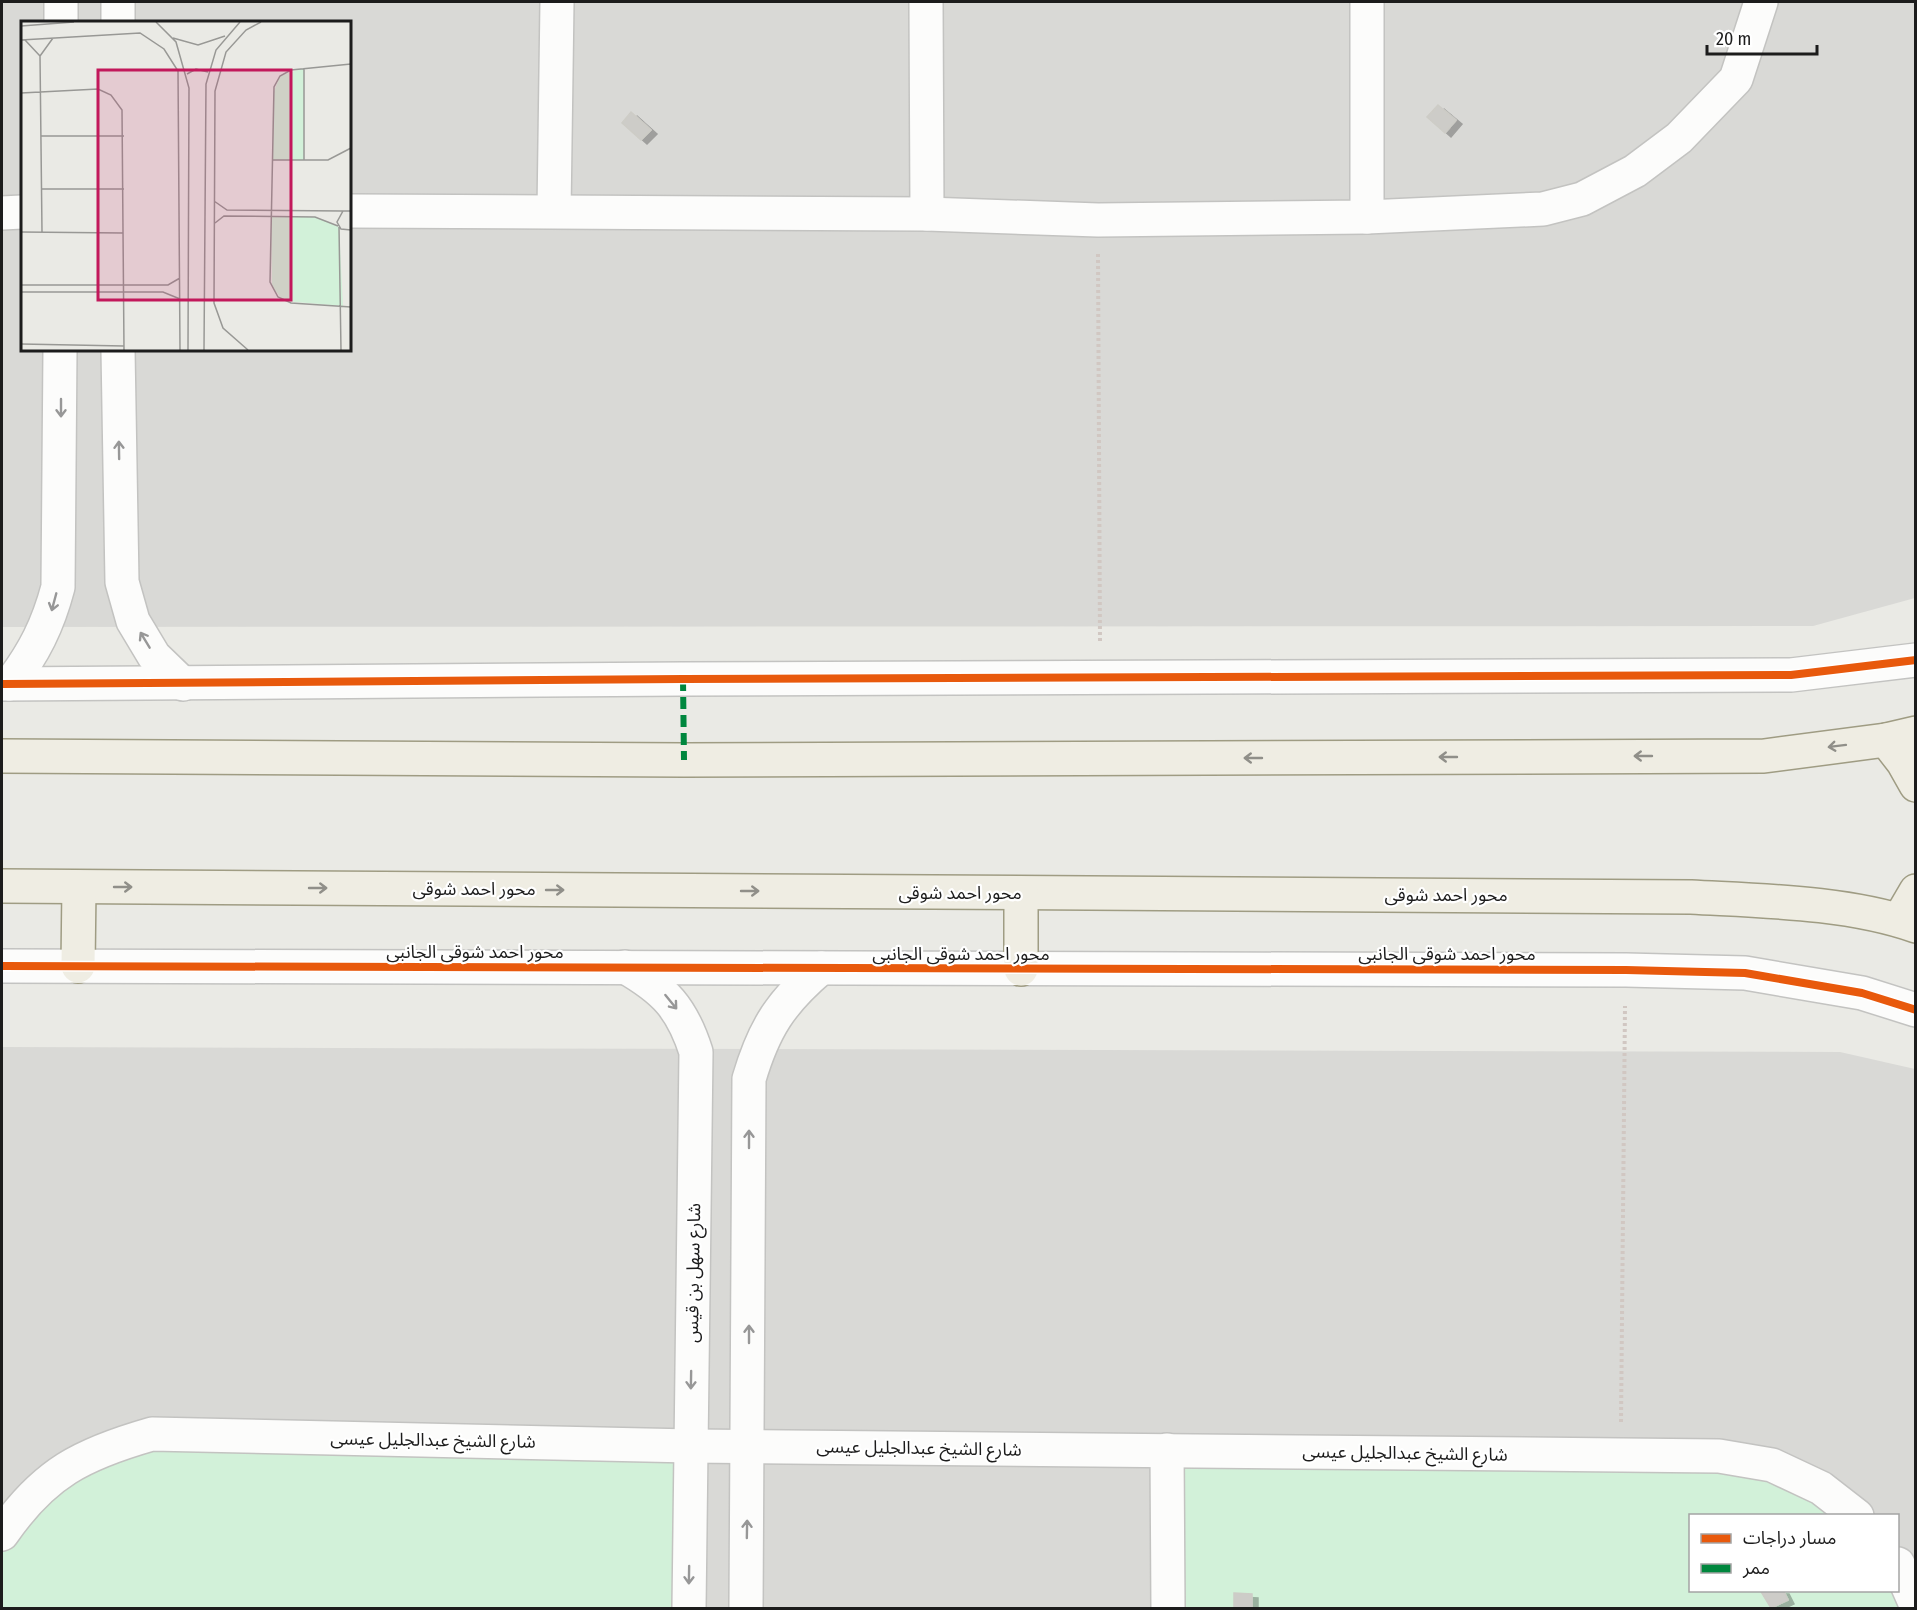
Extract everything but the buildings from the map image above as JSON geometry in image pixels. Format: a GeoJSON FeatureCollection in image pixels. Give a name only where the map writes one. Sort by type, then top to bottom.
{"type":"FeatureCollection","features":[{"type":"Feature","properties":{"kind":"main road"},"geometry":{"type":"LineString","coordinates":[[2,756],[672,760],[1764,756],[1900,737],[1903,762],[1916,785]]}},
{"type":"Feature","properties":{"kind":"main road","name":"محور احمد شوقى"},"geometry":{"type":"LineString","coordinates":[[2,886],[1691,897],[1796,903],[1907,923]]}},
{"type":"Feature","properties":{"kind":"main road"},"geometry":{"type":"LineString","coordinates":[[78,966],[79,887]]}},
{"type":"Feature","properties":{"kind":"main road"},"geometry":{"type":"LineString","coordinates":[[1907,923],[1916,891]]}},
{"type":"Feature","properties":{"kind":"main road"},"geometry":{"type":"LineString","coordinates":[[1021,893],[1021,969]]}},
{"type":"Feature","properties":{"kind":"street"},"geometry":{"type":"LineString","coordinates":[[61,2],[61,21]]}},
{"type":"Feature","properties":{"kind":"street"},"geometry":{"type":"LineString","coordinates":[[117,21],[118,2]]}},
{"type":"Feature","properties":{"kind":"street"},"geometry":{"type":"LineString","coordinates":[[554,211],[557,2]]}},
{"type":"Feature","properties":{"kind":"street"},"geometry":{"type":"LineString","coordinates":[[926,2],[927,213]]}},
{"type":"Feature","properties":{"kind":"street"},"geometry":{"type":"LineString","coordinates":[[1367,2],[1367,217]]}},
{"type":"Feature","properties":{"kind":"street"},"geometry":{"type":"LineString","coordinates":[[351,211],[927,213],[1098,220],[1367,217],[1543,209],[1582,199],[1635,171],[1679,138],[1736,79],[1761,2]]}},
{"type":"Feature","properties":{"kind":"street"},"geometry":{"type":"LineString","coordinates":[[2,213],[21,212]]}},
{"type":"Feature","properties":{"kind":"street"},"geometry":{"type":"LineString","coordinates":[[6,684],[32,655],[49,622],[58,587],[61,545],[60,351]]}},
{"type":"Feature","properties":{"kind":"street"},"geometry":{"type":"LineString","coordinates":[[118,351],[122,582],[139,630],[154,656],[183,684]]}},
{"type":"Feature","properties":{"kind":"street"},"geometry":{"type":"LineString","coordinates":[[6,684],[1791,675],[1916,660]]}},
{"type":"Feature","properties":{"kind":"street","name":"محور احمد شوقى الجانبى"},"geometry":{"type":"LineString","coordinates":[[2,966],[1626,969],[1744,973],[1862,993],[1916,1010]]}},
{"type":"Feature","properties":{"kind":"street","name":"شارع سهل بن قيس"},"geometry":{"type":"LineString","coordinates":[[625,967],[651,982],[672,1001],[687,1025],[696,1052],[689,1608]]}},
{"type":"Feature","properties":{"kind":"street"},"geometry":{"type":"LineString","coordinates":[[746,1608],[749,1446],[749,1079],[758,1047],[774,1016],[795,990],[821,968]]}},
{"type":"Feature","properties":{"kind":"street","name":"شارع الشيخ عبدالجليل عيسى"},"geometry":{"type":"LineString","coordinates":[[2,1534],[23,1504],[60,1471],[105,1447],[152,1434],[691,1446],[1719,1456],[1772,1465],[1821,1488],[1856,1514]]}},
{"type":"Feature","properties":{"kind":"street"},"geometry":{"type":"LineString","coordinates":[[1167,1450],[1168,1608]]}},
{"type":"Feature","properties":{"kind":"street"},"geometry":{"type":"LineString","coordinates":[[1899,1566],[1916,1605]]}},
{"type":"Feature","properties":{"kind":"path"},"geometry":{"type":"LineString","coordinates":[[1098,220],[1100,678]]}},
{"type":"Feature","properties":{"kind":"path"},"geometry":{"type":"LineString","coordinates":[[1621,1455],[1626,969]]}},
{"type":"Feature","properties":{"kind":"shaded area"},"geometry":{"type":"Polygon","coordinates":[[[2,2],[1915,2],[1915,598],[1813,626],[2,627],[2,2]]]}},
{"type":"Feature","properties":{"kind":"shaded area"},"geometry":{"type":"Polygon","coordinates":[[[2,1047],[1840,1052],[1915,1069],[1915,1608],[2,1608],[2,1047]]]}},
{"type":"Feature","properties":{"kind":"green space"},"geometry":{"type":"Polygon","coordinates":[[[691,1446],[689,1608],[2,1608],[2,1534],[105,1447],[691,1446]]]}},
{"type":"Feature","properties":{"kind":"green space"},"geometry":{"type":"Polygon","coordinates":[[[1167,1451],[1719,1456],[1853,1514],[1689,1514],[1689,1592],[1899,1591],[1915,1608],[1168,1608],[1167,1451]]]}},
{"type":"Feature","properties":{"kind":"marked path"},"geometry":{"type":"LineString","coordinates":[[683,679],[684,760]]}},
{"type":"Feature","properties":{"kind":"cycle path"},"geometry":{"type":"LineString","coordinates":[[2,684],[1791,675],[1916,660]]}},
{"type":"Feature","properties":{"kind":"cycle path"},"geometry":{"type":"LineString","coordinates":[[2,966],[1626,970],[1745,973],[1862,993],[1916,1010]]}}]}
